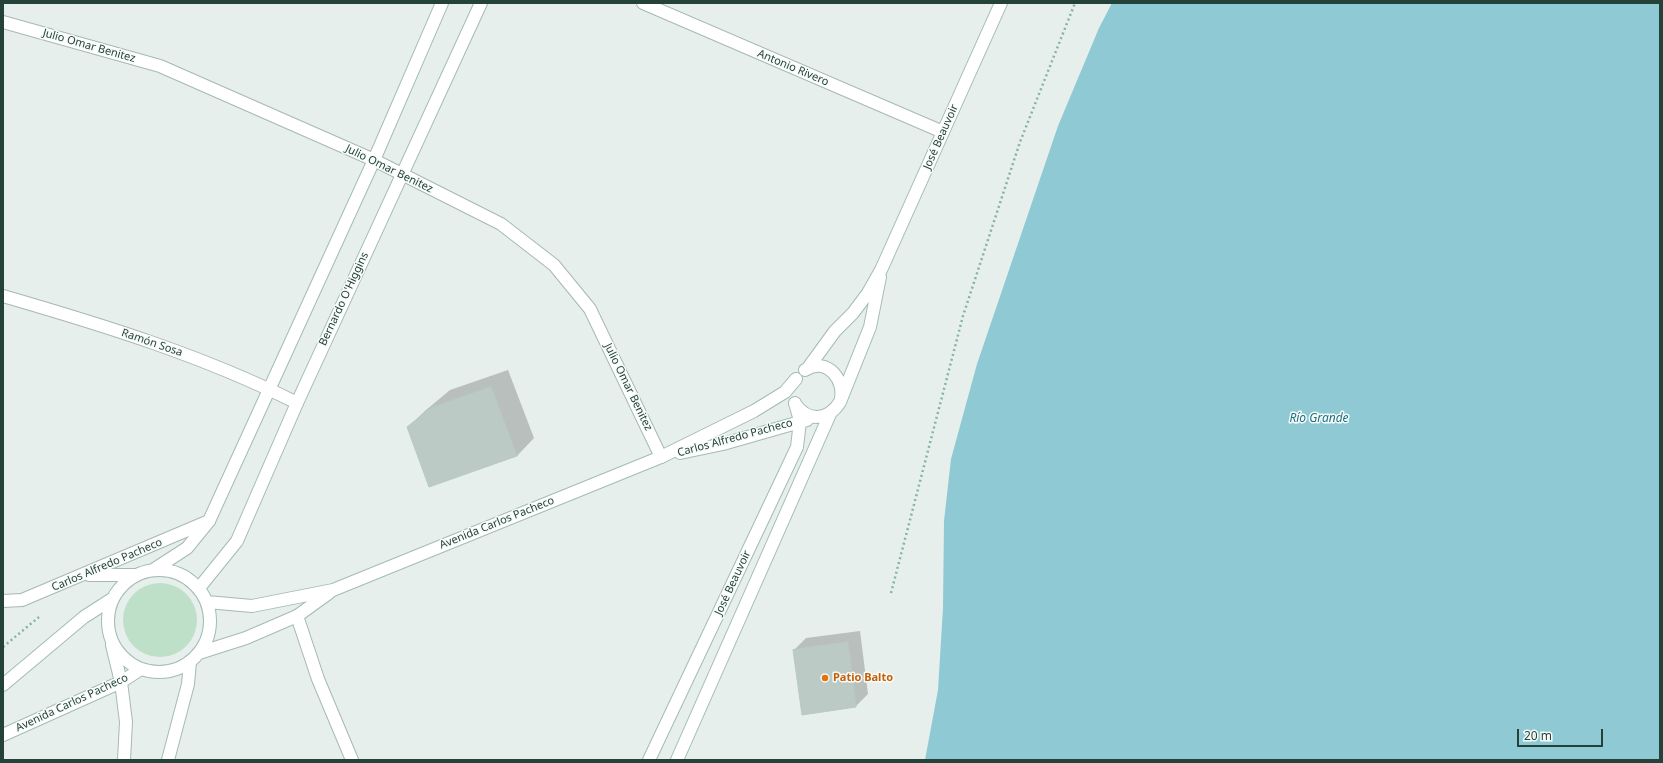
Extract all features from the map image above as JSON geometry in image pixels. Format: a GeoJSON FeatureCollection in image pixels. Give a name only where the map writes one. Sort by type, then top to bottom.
{"type":"FeatureCollection","features":[{"type":"Feature","properties":{"kind":"street"},"geometry":{"type":"LineString","coordinates":[[153,570],[187,548],[209,521],[374,160],[442,3]]}},
{"type":"Feature","properties":{"kind":"street","name":"Bernardo O'Higgins"},"geometry":{"type":"LineString","coordinates":[[198,588],[237,541],[297,403],[401,174],[481,3]]}},
{"type":"Feature","properties":{"kind":"street","name":"Antonio Rivero"},"geometry":{"type":"LineString","coordinates":[[643,3],[943,132]]}},
{"type":"Feature","properties":{"kind":"street","name":"José Beauvoir"},"geometry":{"type":"LineString","coordinates":[[808,368],[835,331],[853,312],[868,292],[881,270],[1001,3]]}},
{"type":"Feature","properties":{"kind":"street","name":"Julio Omar Benitez"},"geometry":{"type":"LineString","coordinates":[[3,22],[160,66],[374,160],[501,224],[554,265],[590,309],[661,457]]}},
{"type":"Feature","properties":{"kind":"street","name":"José Beauvoir"},"geometry":{"type":"LineString","coordinates":[[840,402],[870,327],[881,270]]}},
{"type":"Feature","properties":{"kind":"street","name":"Ramón Sosa"},"geometry":{"type":"LineString","coordinates":[[3,296],[114,330],[207,362],[297,403]]}},
{"type":"Feature","properties":{"kind":"street"},"geometry":{"type":"LineString","coordinates":[[817,367],[833,372],[839,378],[842,386],[843,394],[840,402],[826,416],[814,417],[806,415],[795,403],[793,387],[796,379],[808,368],[817,367]]}},
{"type":"Feature","properties":{"kind":"street","name":"Carlos Alfredo Pacheco"},"geometry":{"type":"LineString","coordinates":[[661,457],[754,411],[785,392],[796,379]]}},
{"type":"Feature","properties":{"kind":"street","name":"José Beauvoir"},"geometry":{"type":"LineString","coordinates":[[649,760],[797,447],[800,421],[795,403]]}},
{"type":"Feature","properties":{"kind":"street","name":"José Beauvoir"},"geometry":{"type":"LineString","coordinates":[[677,760],[826,416]]}},
{"type":"Feature","properties":{"kind":"street","name":"Carlos Alfredo Pacheco"},"geometry":{"type":"LineString","coordinates":[[661,457],[723,444],[800,421],[826,416]]}},
{"type":"Feature","properties":{"kind":"street","name":"Avenida Carlos Pacheco"},"geometry":{"type":"LineString","coordinates":[[207,602],[252,606],[333,590],[661,457]]}},
{"type":"Feature","properties":{"kind":"street","name":"Carlos Alfredo Pacheco"},"geometry":{"type":"LineString","coordinates":[[3,601],[22,600],[209,521]]}},
{"type":"Feature","properties":{"kind":"street","name":"Avenida Carlos Pacheco"},"geometry":{"type":"LineString","coordinates":[[153,570],[170,570],[186,577],[198,588],[207,602],[210,618],[208,635],[199,653],[190,662],[176,669],[160,672],[141,669],[126,661],[116,648],[109,632],[108,615],[112,599],[122,585],[136,575],[153,570]]}},
{"type":"Feature","properties":{"kind":"street"},"geometry":{"type":"LineString","coordinates":[[84,575],[136,575]]}},
{"type":"Feature","properties":{"kind":"street","name":"Avenida Carlos Pacheco"},"geometry":{"type":"LineString","coordinates":[[199,653],[246,638],[297,616],[333,590]]}},
{"type":"Feature","properties":{"kind":"street","name":"Avenida Carlos Pacheco"},"geometry":{"type":"LineString","coordinates":[[3,685],[84,617],[112,599]]}},
{"type":"Feature","properties":{"kind":"street"},"geometry":{"type":"LineString","coordinates":[[297,616],[318,679],[352,760]]}},
{"type":"Feature","properties":{"kind":"street"},"geometry":{"type":"LineString","coordinates":[[109,632],[121,682],[126,722],[124,760]]}},
{"type":"Feature","properties":{"kind":"street"},"geometry":{"type":"LineString","coordinates":[[168,760],[188,684],[190,662]]}},
{"type":"Feature","properties":{"kind":"street","name":"Avenida Carlos Pacheco"},"geometry":{"type":"LineString","coordinates":[[3,735],[121,682],[141,669]]}},
{"type":"Feature","properties":{"kind":"path"},"geometry":{"type":"LineString","coordinates":[[890,593],[962,316],[1020,142],[1075,3]]}},
{"type":"Feature","properties":{"kind":"green space"},"geometry":{"type":"Polygon","coordinates":[[[153,583],[167,583],[181,589],[191,599],[197,613],[197,627],[191,641],[181,651],[167,657],[153,657],[139,651],[129,641],[123,627],[123,613],[129,599],[139,589],[153,583]]]}},
{"type":"Feature","properties":{"kind":"water","name":"Río Grande"},"geometry":{"type":"Polygon","coordinates":[[[1112,3],[1660,3],[1660,760],[925,760],[938,690],[943,608],[944,521],[951,459],[977,364],[1058,126],[1099,28],[1112,3]]]}},
{"type":"Feature","properties":{"kind":"building"},"geometry":{"type":"Polygon","coordinates":[[[491,387],[517,456],[429,487],[407,427],[431,408],[491,387]]]}},
{"type":"Feature","properties":{"kind":"building","name":"Patio Balto"},"geometry":{"type":"Polygon","coordinates":[[[848,642],[856,707],[802,715],[793,650],[848,642]]]}},
{"type":"Feature","properties":{"kind":"place","name":"Patio Balto"},"geometry":{"type":"Point","coordinates":[825,678]}}]}
